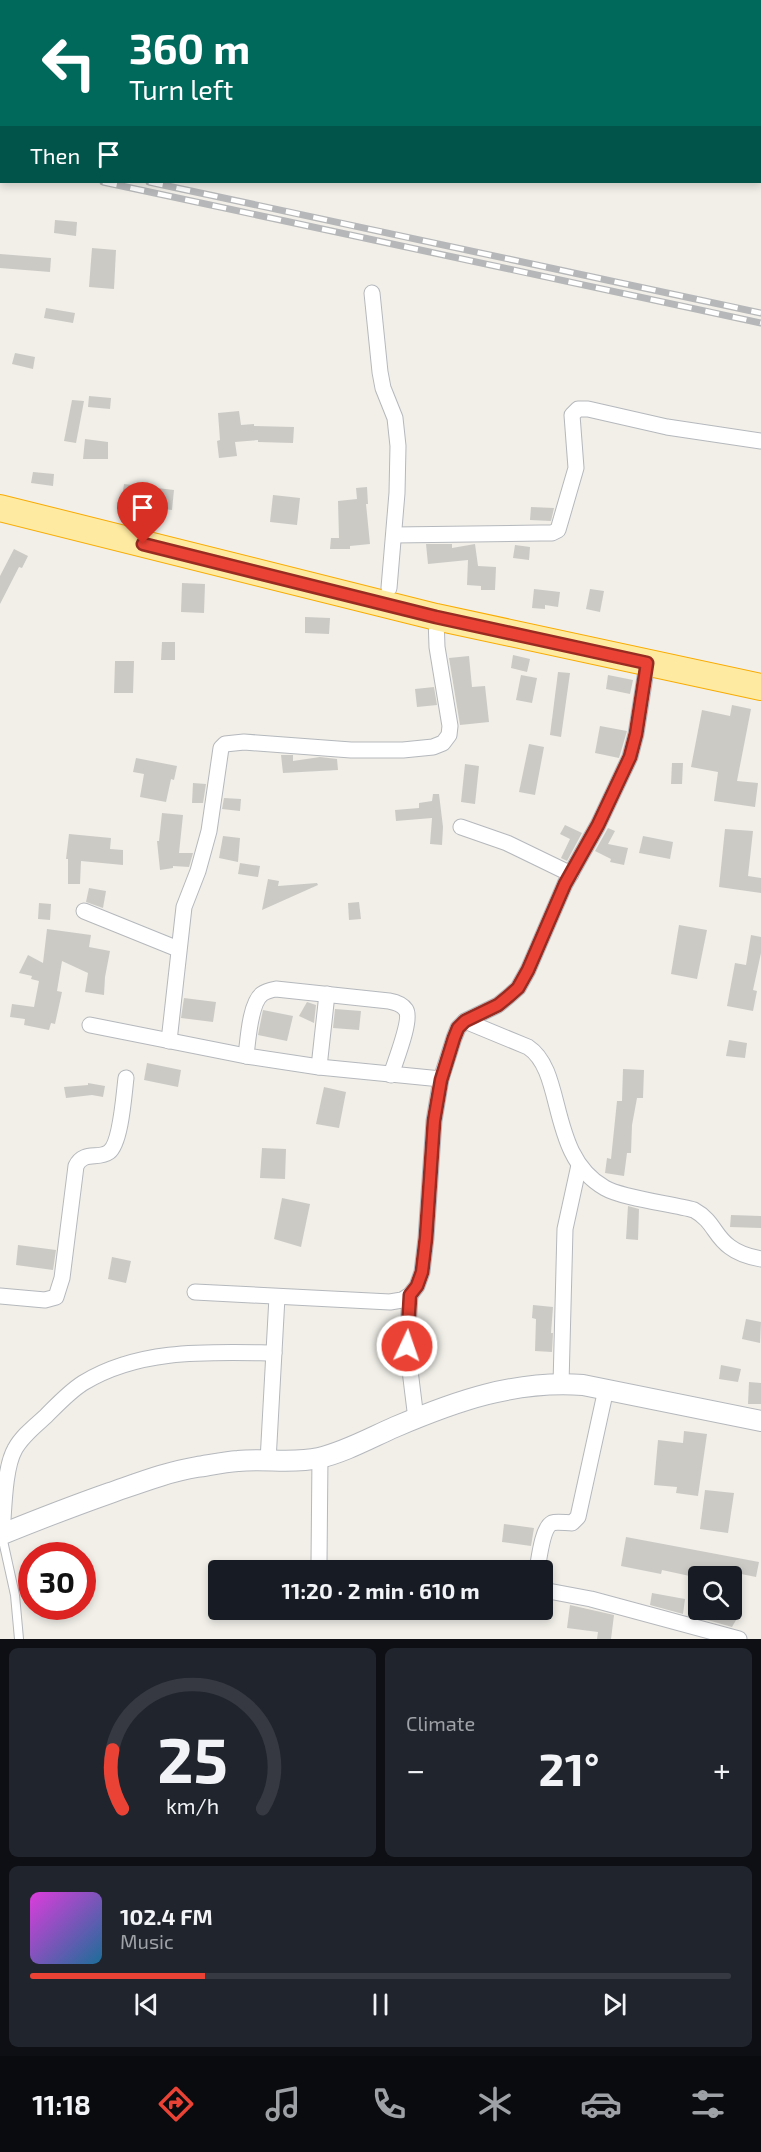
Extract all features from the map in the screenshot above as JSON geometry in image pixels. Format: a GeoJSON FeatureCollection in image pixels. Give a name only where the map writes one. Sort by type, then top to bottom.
{"type":"FeatureCollection","features":[{"type":"Feature","properties":{"kind":"highway"},"geometry":{"type":"LineString","coordinates":[[0,493],[539,625],[761,670]]}},
{"type":"Feature","properties":{"kind":"highway"},"geometry":{"type":"LineString","coordinates":[[0,508],[436,617],[761,687]]}},
{"type":"Feature","properties":{"kind":"street"},"geometry":{"type":"LineString","coordinates":[[372,293],[380,372],[383,388],[395,418],[398,446],[390,588]]}},
{"type":"Feature","properties":{"kind":"street"},"geometry":{"type":"LineString","coordinates":[[394,535],[552,533],[558,530],[576,468],[572,414],[578,409],[588,409],[668,427],[761,441]]}},
{"type":"Feature","properties":{"kind":"street"},"geometry":{"type":"LineString","coordinates":[[169,1041],[184,907],[198,871],[209,831],[221,748],[232,742],[244,742],[351,750],[403,750],[433,747],[443,743],[449,735],[450,726],[437,647],[436,617]]}},
{"type":"Feature","properties":{"kind":"street"},"geometry":{"type":"LineString","coordinates":[[195,1292],[390,1302],[402,1300],[410,1295],[417,1286],[422,1272],[426,1238],[434,1121],[441,1080],[454,1038],[458,1028],[465,1021],[498,1005],[518,988],[528,970],[571,874],[603,816],[630,757],[636,734],[647,663]]}},
{"type":"Feature","properties":{"kind":"street"},"geometry":{"type":"LineString","coordinates":[[461,827],[507,843],[571,874]]}},
{"type":"Feature","properties":{"kind":"street"},"geometry":{"type":"LineString","coordinates":[[84,911],[178,949]]}},
{"type":"Feature","properties":{"kind":"street"},"geometry":{"type":"LineString","coordinates":[[246,1056],[253,1011],[258,998],[265,992],[276,989],[389,1001],[400,1004],[406,1010],[406,1030],[391,1075]]}},
{"type":"Feature","properties":{"kind":"street"},"geometry":{"type":"LineString","coordinates":[[319,1067],[327,994]]}},
{"type":"Feature","properties":{"kind":"street"},"geometry":{"type":"LineString","coordinates":[[465,1021],[528,1047],[537,1053],[548,1078],[563,1133],[579,1165],[593,1180],[607,1190],[694,1210],[705,1216],[729,1247],[761,1259]]}},
{"type":"Feature","properties":{"kind":"street"},"geometry":{"type":"LineString","coordinates":[[90,1025],[246,1056],[319,1067],[441,1080]]}},
{"type":"Feature","properties":{"kind":"street"},"geometry":{"type":"LineString","coordinates":[[0,1296],[45,1300],[56,1297],[62,1278],[76,1166],[84,1156],[107,1154],[111,1149],[118,1129],[126,1078]]}},
{"type":"Feature","properties":{"kind":"street"},"geometry":{"type":"LineString","coordinates":[[561,1384],[565,1229],[579,1165]]}},
{"type":"Feature","properties":{"kind":"street"},"geometry":{"type":"LineString","coordinates":[[410,1295],[407,1346],[416,1419]]}},
{"type":"Feature","properties":{"kind":"street"},"geometry":{"type":"LineString","coordinates":[[268,1461],[277,1297]]}},
{"type":"Feature","properties":{"kind":"street"},"geometry":{"type":"LineString","coordinates":[[274,1353],[177,1354],[112,1368],[84,1383],[64,1398],[26,1434],[14,1450],[9,1465],[1,1535],[55,1512],[153,1478],[227,1462],[296,1461],[320,1458],[416,1419],[492,1392],[561,1384],[606,1389],[761,1421]]}},
{"type":"Feature","properties":{"kind":"street"},"geometry":{"type":"LineString","coordinates":[[539,1560],[544,1536],[549,1525],[554,1522],[572,1522],[578,1517],[606,1389]]}},
{"type":"Feature","properties":{"kind":"street"},"geometry":{"type":"LineString","coordinates":[[319,1560],[320,1458]]}},
{"type":"Feature","properties":{"kind":"street"},"geometry":{"type":"LineString","coordinates":[[553,1592],[591,1599],[740,1639]]}},
{"type":"Feature","properties":{"kind":"lane"},"geometry":{"type":"LineString","coordinates":[[1,1535],[15,1595],[19,1639]]}},
{"type":"Feature","properties":{"kind":"building"},"geometry":{"type":"Polygon","coordinates":[[[55,220],[77,222],[76,236],[54,233],[55,220]]]}},
{"type":"Feature","properties":{"kind":"building"},"geometry":{"type":"Polygon","coordinates":[[[92,248],[116,250],[114,289],[89,287],[92,248]]]}},
{"type":"Feature","properties":{"kind":"building"},"geometry":{"type":"Polygon","coordinates":[[[0,254],[51,258],[50,272],[0,268],[0,254]]]}},
{"type":"Feature","properties":{"kind":"building"},"geometry":{"type":"Polygon","coordinates":[[[46,308],[75,313],[73,323],[44,318],[46,308]]]}},
{"type":"Feature","properties":{"kind":"building"},"geometry":{"type":"Polygon","coordinates":[[[15,353],[35,357],[33,369],[12,364],[15,353]]]}},
{"type":"Feature","properties":{"kind":"building"},"geometry":{"type":"Polygon","coordinates":[[[89,396],[111,398],[110,409],[88,407],[89,396]]]}},
{"type":"Feature","properties":{"kind":"building"},"geometry":{"type":"Polygon","coordinates":[[[72,400],[84,401],[76,443],[64,441],[72,400]]]}},
{"type":"Feature","properties":{"kind":"building"},"geometry":{"type":"Polygon","coordinates":[[[239,411],[241,425],[294,427],[293,443],[258,442],[258,440],[235,442],[237,456],[219,458],[218,413],[239,411]]]}},
{"type":"Feature","properties":{"kind":"building"},"geometry":{"type":"Polygon","coordinates":[[[85,439],[108,442],[108,459],[83,459],[85,439]]]}},
{"type":"Feature","properties":{"kind":"building"},"geometry":{"type":"Polygon","coordinates":[[[33,472],[54,474],[53,486],[31,483],[33,472]]]}},
{"type":"Feature","properties":{"kind":"building"},"geometry":{"type":"Polygon","coordinates":[[[124,484],[174,490],[172,510],[121,504],[124,484]]]}},
{"type":"Feature","properties":{"kind":"building"},"geometry":{"type":"Polygon","coordinates":[[[367,487],[368,504],[366,504],[370,544],[350,546],[350,549],[330,549],[331,538],[339,538],[338,501],[357,499],[356,488],[367,487]]]}},
{"type":"Feature","properties":{"kind":"building"},"geometry":{"type":"Polygon","coordinates":[[[273,495],[300,498],[297,525],[270,522],[273,495]]]}},
{"type":"Feature","properties":{"kind":"building"},"geometry":{"type":"Polygon","coordinates":[[[531,507],[554,508],[551,521],[530,520],[531,507]]]}},
{"type":"Feature","properties":{"kind":"building"},"geometry":{"type":"Polygon","coordinates":[[[426,544],[452,544],[452,548],[475,544],[478,566],[496,567],[495,590],[481,590],[481,586],[467,585],[468,560],[428,564],[426,544]]]}},
{"type":"Feature","properties":{"kind":"building"},"geometry":{"type":"Polygon","coordinates":[[[515,545],[530,547],[529,560],[513,558],[515,545]]]}},
{"type":"Feature","properties":{"kind":"building"},"geometry":{"type":"Polygon","coordinates":[[[14,549],[28,556],[22,568],[19,567],[0,604],[0,576],[14,549]]]}},
{"type":"Feature","properties":{"kind":"building"},"geometry":{"type":"Polygon","coordinates":[[[182,583],[205,584],[204,613],[181,612],[182,583]]]}},
{"type":"Feature","properties":{"kind":"building"},"geometry":{"type":"Polygon","coordinates":[[[534,589],[560,592],[558,607],[545,605],[545,609],[532,608],[534,589]]]}},
{"type":"Feature","properties":{"kind":"building"},"geometry":{"type":"Polygon","coordinates":[[[590,589],[604,591],[600,612],[586,609],[590,589]]]}},
{"type":"Feature","properties":{"kind":"building"},"geometry":{"type":"Polygon","coordinates":[[[305,617],[330,618],[329,634],[305,633],[305,617]]]}},
{"type":"Feature","properties":{"kind":"building"},"geometry":{"type":"Polygon","coordinates":[[[162,642],[175,642],[175,660],[161,660],[162,642]]]}},
{"type":"Feature","properties":{"kind":"building"},"geometry":{"type":"Polygon","coordinates":[[[513,655],[530,659],[527,672],[511,668],[513,655]]]}},
{"type":"Feature","properties":{"kind":"building"},"geometry":{"type":"Polygon","coordinates":[[[469,656],[472,687],[485,686],[489,722],[460,725],[449,658],[469,656]]]}},
{"type":"Feature","properties":{"kind":"building"},"geometry":{"type":"Polygon","coordinates":[[[115,661],[134,661],[133,693],[114,693],[115,661]]]}},
{"type":"Feature","properties":{"kind":"building"},"geometry":{"type":"Polygon","coordinates":[[[558,672],[570,673],[561,737],[550,735],[558,672]]]}},
{"type":"Feature","properties":{"kind":"building"},"geometry":{"type":"Polygon","coordinates":[[[521,675],[537,678],[532,703],[516,700],[521,675]]]}},
{"type":"Feature","properties":{"kind":"building"},"geometry":{"type":"Polygon","coordinates":[[[608,675],[633,680],[630,694],[606,689],[608,675]]]}},
{"type":"Feature","properties":{"kind":"building"},"geometry":{"type":"Polygon","coordinates":[[[434,687],[437,705],[417,707],[415,689],[434,687]]]}},
{"type":"Feature","properties":{"kind":"building"},"geometry":{"type":"Polygon","coordinates":[[[732,705],[751,709],[737,781],[758,783],[755,807],[714,801],[718,772],[691,767],[702,710],[730,716],[732,705]]]}},
{"type":"Feature","properties":{"kind":"building"},"geometry":{"type":"Polygon","coordinates":[[[600,726],[627,731],[619,758],[595,753],[600,726]]]}},
{"type":"Feature","properties":{"kind":"building"},"geometry":{"type":"Polygon","coordinates":[[[529,744],[544,747],[535,795],[519,792],[529,744]]]}},
{"type":"Feature","properties":{"kind":"building"},"geometry":{"type":"Polygon","coordinates":[[[281,755],[293,755],[293,761],[320,757],[337,759],[338,770],[283,773],[281,755]]]}},
{"type":"Feature","properties":{"kind":"building"},"geometry":{"type":"Polygon","coordinates":[[[136,758],[177,766],[174,780],[171,779],[166,802],[140,797],[144,774],[133,772],[136,758]]]}},
{"type":"Feature","properties":{"kind":"building"},"geometry":{"type":"Polygon","coordinates":[[[672,763],[683,763],[682,784],[671,784],[672,763]]]}},
{"type":"Feature","properties":{"kind":"building"},"geometry":{"type":"Polygon","coordinates":[[[465,764],[479,766],[475,804],[461,802],[465,764]]]}},
{"type":"Feature","properties":{"kind":"building"},"geometry":{"type":"Polygon","coordinates":[[[193,783],[206,784],[203,803],[192,803],[193,783]]]}},
{"type":"Feature","properties":{"kind":"building"},"geometry":{"type":"Polygon","coordinates":[[[433,794],[439,794],[443,827],[442,845],[430,844],[432,818],[396,821],[395,810],[419,808],[419,803],[432,801],[433,794]]]}},
{"type":"Feature","properties":{"kind":"building"},"geometry":{"type":"Polygon","coordinates":[[[224,798],[241,799],[240,811],[222,809],[224,798]]]}},
{"type":"Feature","properties":{"kind":"building"},"geometry":{"type":"Polygon","coordinates":[[[162,813],[183,815],[179,853],[193,853],[189,867],[173,866],[173,868],[160,870],[157,841],[159,841],[162,813]]]}},
{"type":"Feature","properties":{"kind":"building"},"geometry":{"type":"Polygon","coordinates":[[[565,825],[582,833],[567,861],[561,858],[570,839],[560,834],[565,825]]]}},
{"type":"Feature","properties":{"kind":"building"},"geometry":{"type":"Polygon","coordinates":[[[608,828],[615,831],[608,844],[628,848],[624,865],[610,862],[611,859],[595,851],[608,828]]]}},
{"type":"Feature","properties":{"kind":"building"},"geometry":{"type":"Polygon","coordinates":[[[725,829],[753,831],[748,876],[761,878],[761,893],[719,887],[725,829]]]}},
{"type":"Feature","properties":{"kind":"building"},"geometry":{"type":"Polygon","coordinates":[[[69,834],[111,838],[110,849],[123,850],[123,865],[81,861],[80,884],[68,884],[68,859],[66,859],[69,834]]]}},
{"type":"Feature","properties":{"kind":"building"},"geometry":{"type":"Polygon","coordinates":[[[223,836],[240,838],[238,862],[219,858],[223,836]]]}},
{"type":"Feature","properties":{"kind":"building"},"geometry":{"type":"Polygon","coordinates":[[[643,836],[673,842],[670,859],[639,853],[643,836]]]}},
{"type":"Feature","properties":{"kind":"building"},"geometry":{"type":"Polygon","coordinates":[[[240,863],[260,866],[258,877],[238,874],[240,863]]]}},
{"type":"Feature","properties":{"kind":"building"},"geometry":{"type":"Polygon","coordinates":[[[268,879],[279,881],[278,886],[317,883],[318,885],[262,910],[268,879]]]}},
{"type":"Feature","properties":{"kind":"building"},"geometry":{"type":"Polygon","coordinates":[[[89,888],[106,891],[103,908],[86,902],[89,888]]]}},
{"type":"Feature","properties":{"kind":"building"},"geometry":{"type":"Polygon","coordinates":[[[359,902],[361,919],[349,920],[348,903],[359,902]]]}},
{"type":"Feature","properties":{"kind":"building"},"geometry":{"type":"Polygon","coordinates":[[[39,903],[51,904],[50,920],[38,919],[39,903]]]}},
{"type":"Feature","properties":{"kind":"building"},"geometry":{"type":"Polygon","coordinates":[[[679,925],[707,930],[697,979],[671,974],[679,925]]]}},
{"type":"Feature","properties":{"kind":"building"},"geometry":{"type":"Polygon","coordinates":[[[47,929],[91,935],[89,947],[110,951],[104,995],[85,992],[88,973],[62,961],[57,991],[62,992],[55,1024],[51,1023],[49,1030],[24,1025],[25,1019],[10,1017],[12,1004],[34,1007],[39,981],[31,979],[32,976],[19,973],[28,955],[43,963],[47,929]]]}},
{"type":"Feature","properties":{"kind":"building"},"geometry":{"type":"Polygon","coordinates":[[[751,935],[761,937],[761,953],[753,990],[757,991],[753,1011],[727,1006],[735,963],[746,965],[751,935]]]}},
{"type":"Feature","properties":{"kind":"building"},"geometry":{"type":"Polygon","coordinates":[[[184,998],[216,1002],[213,1022],[181,1018],[184,998]]]}},
{"type":"Feature","properties":{"kind":"building"},"geometry":{"type":"Polygon","coordinates":[[[307,1002],[316,1005],[314,1023],[299,1016],[307,1002]]]}},
{"type":"Feature","properties":{"kind":"building"},"geometry":{"type":"Polygon","coordinates":[[[335,1009],[361,1011],[359,1030],[333,1028],[335,1009]]]}},
{"type":"Feature","properties":{"kind":"building"},"geometry":{"type":"Polygon","coordinates":[[[263,1010],[293,1016],[287,1041],[258,1035],[263,1010]]]}},
{"type":"Feature","properties":{"kind":"building"},"geometry":{"type":"Polygon","coordinates":[[[729,1040],[747,1043],[745,1058],[726,1056],[729,1040]]]}},
{"type":"Feature","properties":{"kind":"building"},"geometry":{"type":"Polygon","coordinates":[[[147,1063],[181,1070],[178,1087],[144,1080],[147,1063]]]}},
{"type":"Feature","properties":{"kind":"building"},"geometry":{"type":"Polygon","coordinates":[[[623,1069],[644,1070],[643,1098],[637,1098],[632,1125],[631,1153],[627,1153],[624,1176],[605,1173],[607,1158],[611,1159],[617,1101],[622,1101],[623,1069]]]}},
{"type":"Feature","properties":{"kind":"building"},"geometry":{"type":"Polygon","coordinates":[[[88,1083],[105,1086],[103,1097],[92,1095],[66,1098],[64,1087],[88,1085],[88,1083]]]}},
{"type":"Feature","properties":{"kind":"building"},"geometry":{"type":"Polygon","coordinates":[[[324,1087],[346,1092],[339,1128],[316,1124],[324,1087]]]}},
{"type":"Feature","properties":{"kind":"building"},"geometry":{"type":"Polygon","coordinates":[[[262,1148],[286,1149],[285,1179],[260,1178],[262,1148]]]}},
{"type":"Feature","properties":{"kind":"building"},"geometry":{"type":"Polygon","coordinates":[[[282,1198],[310,1204],[301,1247],[274,1239],[282,1198]]]}},
{"type":"Feature","properties":{"kind":"building"},"geometry":{"type":"Polygon","coordinates":[[[628,1206],[639,1209],[638,1240],[626,1239],[628,1206]]]}},
{"type":"Feature","properties":{"kind":"building"},"geometry":{"type":"Polygon","coordinates":[[[731,1215],[761,1216],[761,1228],[730,1227],[731,1215]]]}},
{"type":"Feature","properties":{"kind":"building"},"geometry":{"type":"Polygon","coordinates":[[[18,1245],[56,1250],[53,1270],[16,1265],[18,1245]]]}},
{"type":"Feature","properties":{"kind":"building"},"geometry":{"type":"Polygon","coordinates":[[[112,1257],[131,1261],[126,1283],[108,1279],[112,1257]]]}},
{"type":"Feature","properties":{"kind":"building"},"geometry":{"type":"Polygon","coordinates":[[[533,1305],[553,1307],[552,1352],[535,1351],[536,1319],[532,1318],[533,1305]]]}},
{"type":"Feature","properties":{"kind":"building"},"geometry":{"type":"Polygon","coordinates":[[[746,1319],[761,1322],[760,1343],[742,1339],[746,1319]]]}},
{"type":"Feature","properties":{"kind":"building"},"geometry":{"type":"Polygon","coordinates":[[[721,1365],[741,1369],[738,1382],[719,1379],[721,1365]]]}},
{"type":"Feature","properties":{"kind":"building"},"geometry":{"type":"Polygon","coordinates":[[[749,1382],[761,1383],[761,1404],[748,1404],[749,1382]]]}},
{"type":"Feature","properties":{"kind":"building"},"geometry":{"type":"Polygon","coordinates":[[[684,1431],[707,1434],[698,1496],[676,1493],[677,1487],[654,1485],[658,1440],[683,1443],[684,1431]]]}},
{"type":"Feature","properties":{"kind":"building"},"geometry":{"type":"Polygon","coordinates":[[[705,1490],[734,1493],[728,1533],[700,1529],[705,1490]]]}},
{"type":"Feature","properties":{"kind":"building"},"geometry":{"type":"Polygon","coordinates":[[[504,1524],[534,1528],[531,1546],[502,1542],[504,1524]]]}},
{"type":"Feature","properties":{"kind":"building"},"geometry":{"type":"Polygon","coordinates":[[[626,1537],[759,1562],[756,1577],[742,1574],[742,1566],[688,1566],[688,1576],[662,1570],[661,1574],[621,1566],[626,1537]]]}},
{"type":"Feature","properties":{"kind":"building"},"geometry":{"type":"Polygon","coordinates":[[[652,1593],[685,1599],[683,1614],[650,1605],[652,1593]]]}},
{"type":"Feature","properties":{"kind":"building"},"geometry":{"type":"Polygon","coordinates":[[[570,1605],[614,1615],[611,1639],[597,1639],[598,1632],[567,1628],[570,1605]]]}},
{"type":"Feature","properties":{"kind":"building"},"geometry":{"type":"Polygon","coordinates":[[[708,1620],[736,1620],[732,1627],[708,1620]]]}},
{"type":"Feature","properties":{"kind":"railway"},"geometry":{"type":"LineString","coordinates":[[108,183],[761,323]]}},
{"type":"Feature","properties":{"kind":"railway"},"geometry":{"type":"LineString","coordinates":[[154,183],[761,313]]}},
{"type":"Feature","properties":{"kind":"route"},"geometry":{"type":"LineString","coordinates":[[143,544],[436,617],[647,663],[636,734],[630,757],[598,825],[565,884],[528,970],[518,988],[498,1005],[465,1021],[458,1028],[454,1038],[441,1080],[434,1121],[422,1272],[417,1286],[410,1295],[407,1346]]}}]}
